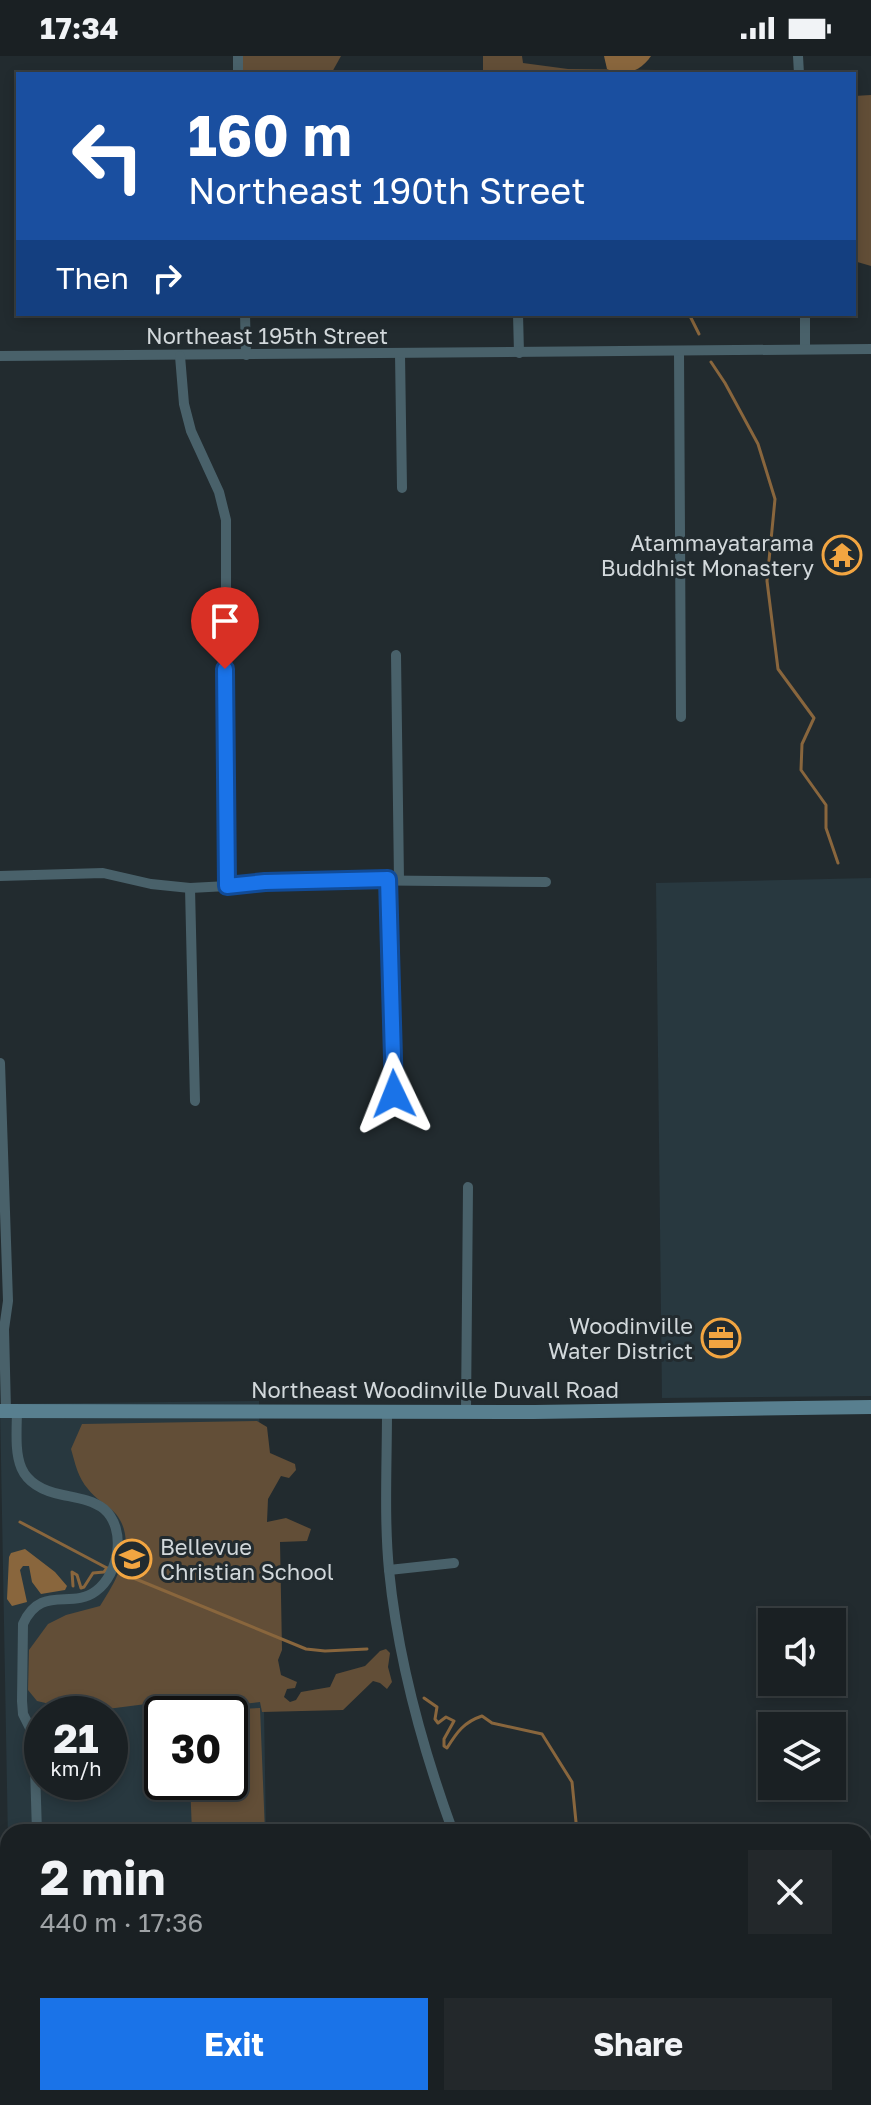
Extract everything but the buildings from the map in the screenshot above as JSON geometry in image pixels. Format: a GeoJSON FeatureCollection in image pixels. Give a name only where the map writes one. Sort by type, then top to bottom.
{"type":"FeatureCollection","features":[{"type":"Feature","properties":{"kind":"main road","name":"Northeast Woodinville Duvall Road"},"geometry":{"type":"LineString","coordinates":[[7,1411],[871,1407]]}},
{"type":"Feature","properties":{"kind":"street"},"geometry":{"type":"LineString","coordinates":[[245,316],[246,355]]}},
{"type":"Feature","properties":{"kind":"street"},"geometry":{"type":"LineString","coordinates":[[518,316],[519,353]]}},
{"type":"Feature","properties":{"kind":"street"},"geometry":{"type":"LineString","coordinates":[[805,316],[805,349]]}},
{"type":"Feature","properties":{"kind":"street","name":"Northeast 195th Street"},"geometry":{"type":"LineString","coordinates":[[0,356],[871,349]]}},
{"type":"Feature","properties":{"kind":"street"},"geometry":{"type":"LineString","coordinates":[[679,351],[681,717]]}},
{"type":"Feature","properties":{"kind":"street"},"geometry":{"type":"LineString","coordinates":[[400,354],[402,488]]}},
{"type":"Feature","properties":{"kind":"street"},"geometry":{"type":"LineString","coordinates":[[180,356],[184,404],[191,431],[219,492],[226,520],[226,601]]}},
{"type":"Feature","properties":{"kind":"street"},"geometry":{"type":"LineString","coordinates":[[394,1094],[396,655]]}},
{"type":"Feature","properties":{"kind":"street"},"geometry":{"type":"LineString","coordinates":[[225,669],[227,886]]}},
{"type":"Feature","properties":{"kind":"street"},"geometry":{"type":"LineString","coordinates":[[0,876],[103,873],[151,884],[190,888],[265,882],[546,882]]}},
{"type":"Feature","properties":{"kind":"street"},"geometry":{"type":"LineString","coordinates":[[190,888],[195,1101]]}},
{"type":"Feature","properties":{"kind":"street"},"geometry":{"type":"LineString","coordinates":[[0,1063],[8,1301],[4,1329],[7,1411],[17,1459],[27,1479],[51,1493],[91,1502],[103,1509],[113,1521],[118,1544],[112,1571],[97,1591],[89,1596],[51,1599],[38,1604],[28,1612],[23,1624],[22,1701],[23,1714],[34,1736],[37,1824]]}},
{"type":"Feature","properties":{"kind":"street"},"geometry":{"type":"LineString","coordinates":[[466,1411],[468,1187]]}},
{"type":"Feature","properties":{"kind":"street"},"geometry":{"type":"LineString","coordinates":[[387,1411],[389,1570],[410,1694],[433,1779],[450,1824]]}},
{"type":"Feature","properties":{"kind":"street"},"geometry":{"type":"LineString","coordinates":[[389,1570],[454,1563]]}},
{"type":"Feature","properties":{"kind":"shaded area"},"geometry":{"type":"Polygon","coordinates":[[[238,56],[341,56],[332,72],[238,72],[238,56]]]}},
{"type":"Feature","properties":{"kind":"shaded area"},"geometry":{"type":"Polygon","coordinates":[[[483,56],[522,56],[523,63],[568,69],[747,72],[483,72],[483,56]]]}},
{"type":"Feature","properties":{"kind":"shaded area"},"geometry":{"type":"Polygon","coordinates":[[[604,56],[651,56],[642,66],[629,72],[607,69],[604,56]]]}},
{"type":"Feature","properties":{"kind":"shaded area"},"geometry":{"type":"Polygon","coordinates":[[[871,95],[871,266],[856,262],[856,96],[871,95]]]}},
{"type":"Feature","properties":{"kind":"shaded area"},"geometry":{"type":"Polygon","coordinates":[[[871,878],[871,1396],[662,1398],[656,883],[871,878]]]}},
{"type":"Feature","properties":{"kind":"shaded area","name":"Bellevue Christian School"},"geometry":{"type":"Polygon","coordinates":[[[259,1401],[266,1824],[8,1824],[0,1404],[259,1401]]]}},
{"type":"Feature","properties":{"kind":"shaded area"},"geometry":{"type":"Polygon","coordinates":[[[257,1421],[267,1427],[270,1453],[295,1464],[296,1470],[289,1478],[281,1476],[268,1499],[267,1522],[286,1518],[311,1529],[307,1541],[280,1542],[282,1650],[278,1660],[281,1675],[297,1682],[295,1688],[287,1689],[284,1697],[290,1702],[296,1700],[301,1692],[330,1687],[336,1674],[365,1666],[386,1649],[390,1653],[388,1667],[392,1682],[387,1689],[373,1681],[343,1710],[262,1712],[260,1702],[248,1704],[248,1696],[144,1696],[144,1704],[128,1706],[128,1696],[33,1696],[28,1690],[29,1650],[48,1624],[66,1615],[100,1606],[123,1562],[123,1525],[116,1514],[91,1493],[77,1470],[71,1449],[82,1424],[257,1421]]]}},
{"type":"Feature","properties":{"kind":"shaded area"},"geometry":{"type":"Polygon","coordinates":[[[25,1549],[55,1572],[67,1586],[65,1590],[41,1594],[32,1582],[29,1566],[23,1566],[20,1570],[27,1602],[12,1606],[7,1599],[9,1557],[11,1553],[25,1549]]]}},
{"type":"Feature","properties":{"kind":"shaded area"},"geometry":{"type":"Polygon","coordinates":[[[248,1708],[260,1708],[265,1824],[192,1824],[191,1800],[248,1800],[248,1708]]]}},
{"type":"Feature","properties":{"kind":"waterway"},"geometry":{"type":"LineString","coordinates":[[690,316],[699,334]]}},
{"type":"Feature","properties":{"kind":"waterway"},"geometry":{"type":"LineString","coordinates":[[711,362],[758,444],[775,499],[767,581],[778,669],[814,718],[802,744],[801,770],[826,805],[826,828],[838,863]]}},
{"type":"Feature","properties":{"kind":"waterway"},"geometry":{"type":"LineString","coordinates":[[20,1522],[107,1568]]}},
{"type":"Feature","properties":{"kind":"waterway"},"geometry":{"type":"LineString","coordinates":[[73,1586],[72,1572],[77,1575],[81,1588],[93,1573],[104,1572],[107,1568]]}},
{"type":"Feature","properties":{"kind":"waterway"},"geometry":{"type":"LineString","coordinates":[[126,1575],[306,1649],[367,1649]]}},
{"type":"Feature","properties":{"kind":"waterway"},"geometry":{"type":"LineString","coordinates":[[424,1698],[437,1707],[435,1719],[438,1723],[446,1717],[454,1721],[444,1739],[447,1748],[462,1728],[482,1716],[492,1723],[542,1734],[572,1782],[576,1824]]}},
{"type":"Feature","properties":{"kind":"place","name":"Atammayatarama Buddhist Monastery"},"geometry":{"type":"Point","coordinates":[842,555]}},
{"type":"Feature","properties":{"kind":"place","name":"Woodinville Water District"},"geometry":{"type":"Point","coordinates":[721,1338]}},
{"type":"Feature","properties":{"kind":"place","name":"Bellevue Christian School"},"geometry":{"type":"Point","coordinates":[132,1559]}},
{"type":"Feature","properties":{"kind":"route"},"geometry":{"type":"LineString","coordinates":[[225,669],[227,886],[388,879],[394,1094]]}}]}
